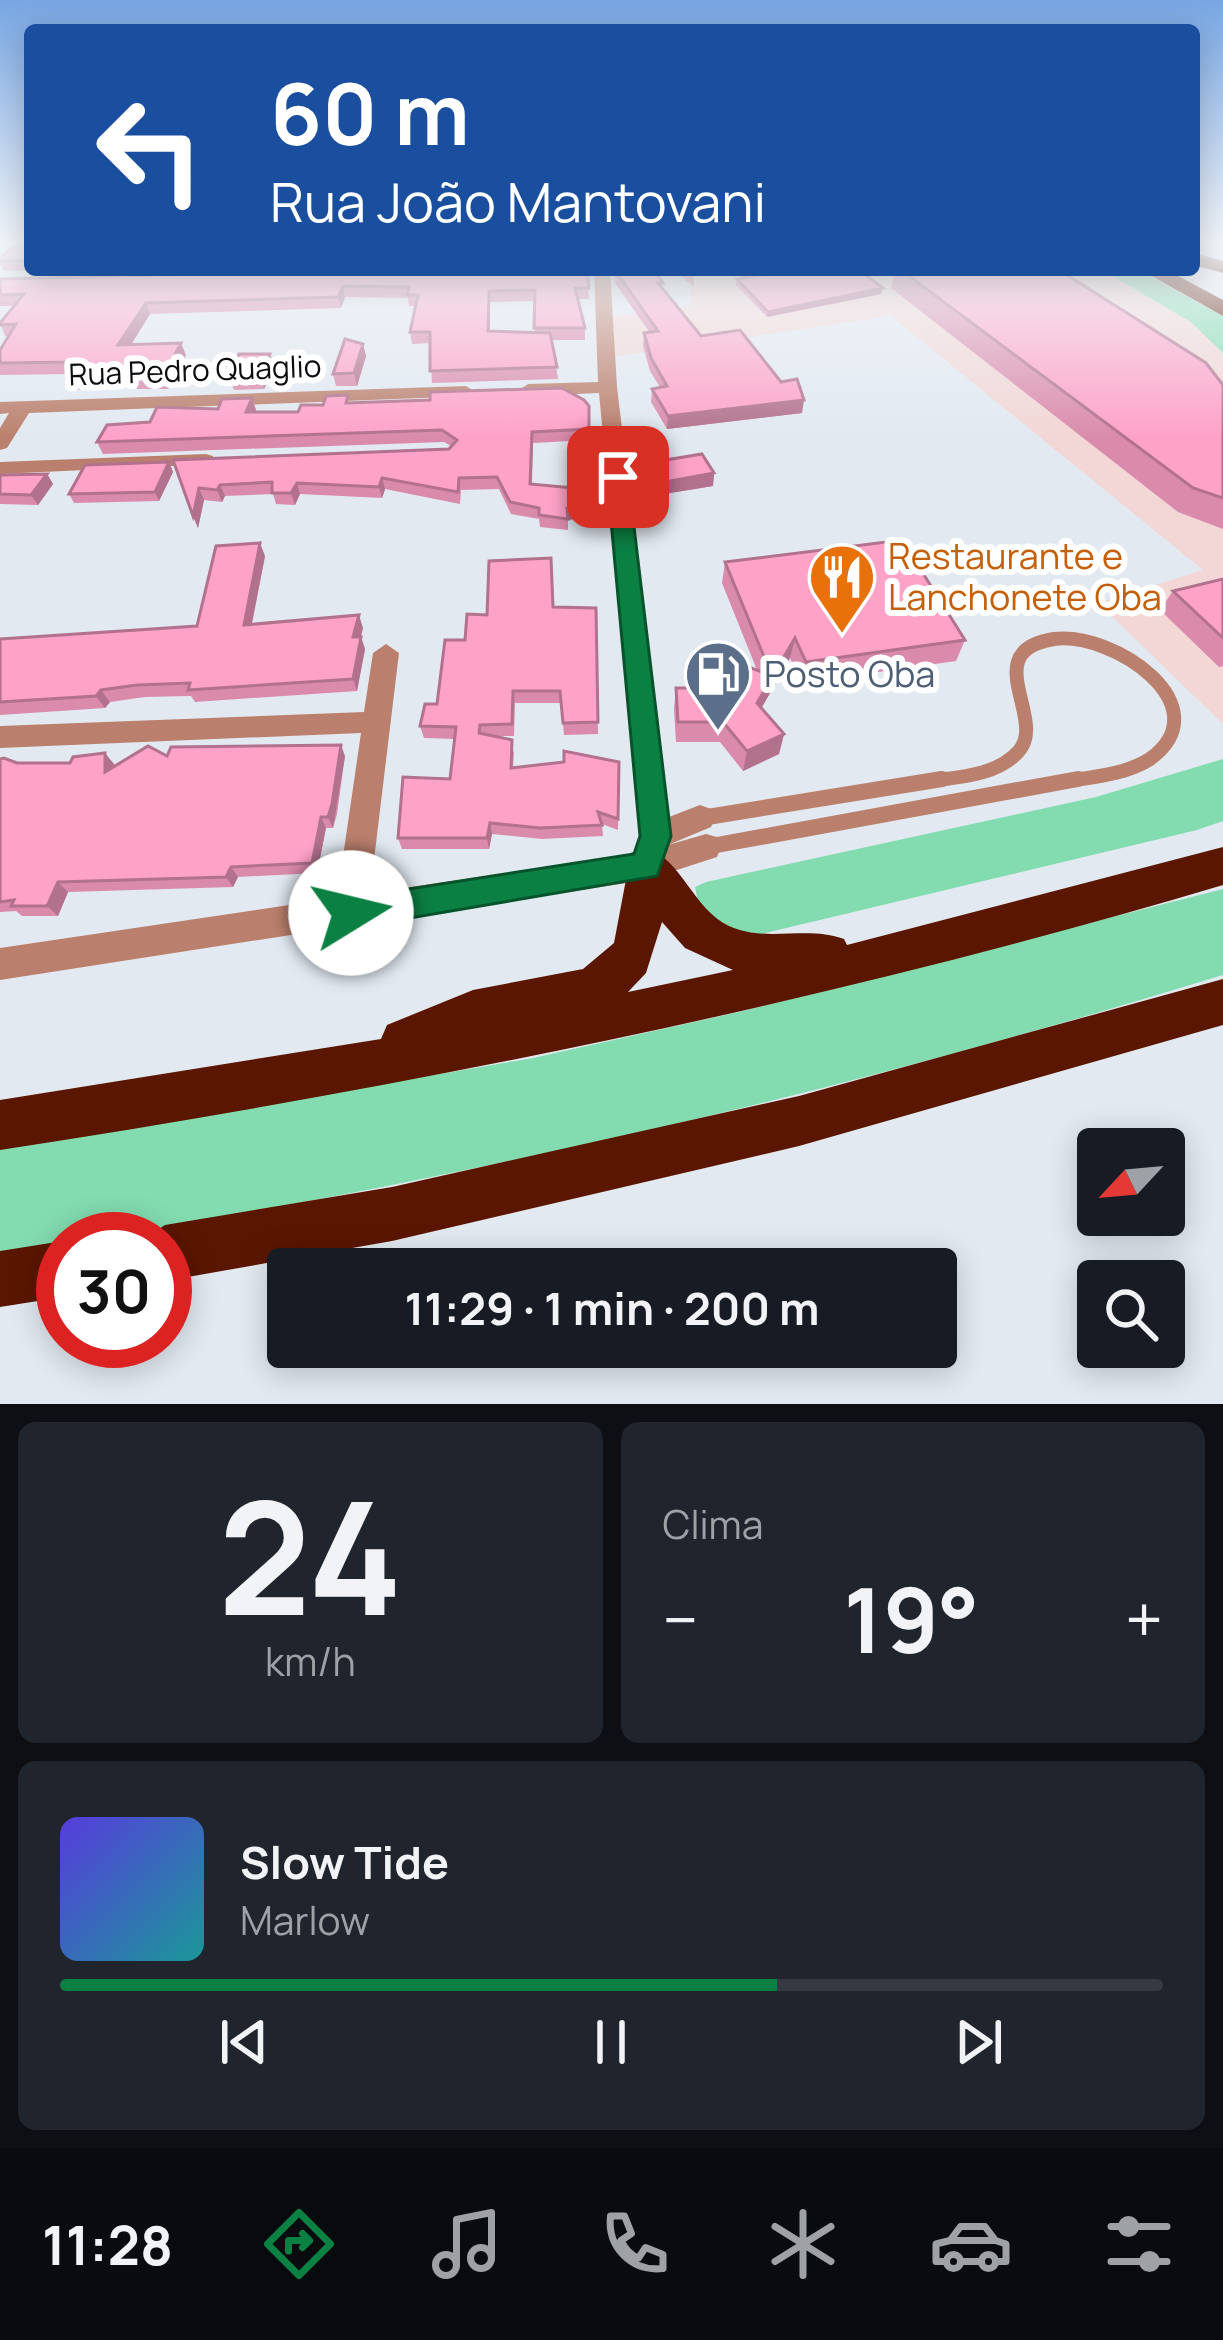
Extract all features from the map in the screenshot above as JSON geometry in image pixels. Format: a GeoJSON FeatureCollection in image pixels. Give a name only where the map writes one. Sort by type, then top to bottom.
{"type":"FeatureCollection","features":[{"type":"Feature","properties":{"kind":"highway"},"geometry":{"type":"LineString","coordinates":[[651,851],[686,919],[710,940],[735,951],[759,957],[909,950]]}},
{"type":"Feature","properties":{"kind":"highway"},"geometry":{"type":"LineString","coordinates":[[326,1072],[481,1012],[585,990],[613,975],[628,962],[635,946],[651,851]]}},
{"type":"Feature","properties":{"kind":"highway"},"geometry":{"type":"LineString","coordinates":[[0,1125],[629,1018],[1121,897],[1223,866]]}},
{"type":"Feature","properties":{"kind":"highway"},"geometry":{"type":"LineString","coordinates":[[192,1248],[392,1214],[609,1166],[799,1120],[1212,1007]]}},
{"type":"Feature","properties":{"kind":"highway"},"geometry":{"type":"LineString","coordinates":[[0,1279],[36,1273]]}},
{"type":"Feature","properties":{"kind":"street"},"geometry":{"type":"LineString","coordinates":[[604,307],[651,851]]}},
{"type":"Feature","properties":{"kind":"street"},"geometry":{"type":"LineString","coordinates":[[514,390],[608,387]]}},
{"type":"Feature","properties":{"kind":"street","name":"Rua Pedro Quaglio"},"geometry":{"type":"LineString","coordinates":[[0,408],[491,391]]}},
{"type":"Feature","properties":{"kind":"street"},"geometry":{"type":"LineString","coordinates":[[0,444],[23,407]]}},
{"type":"Feature","properties":{"kind":"street"},"geometry":{"type":"LineString","coordinates":[[0,468],[233,460]]}},
{"type":"Feature","properties":{"kind":"street"},"geometry":{"type":"LineString","coordinates":[[351,913],[386,653]]}},
{"type":"Feature","properties":{"kind":"street"},"geometry":{"type":"LineString","coordinates":[[0,736],[374,722]]}},
{"type":"Feature","properties":{"kind":"street"},"geometry":{"type":"LineString","coordinates":[[0,964],[351,913],[651,851],[703,833]]}},
{"type":"Feature","properties":{"kind":"lane"},"geometry":{"type":"LineString","coordinates":[[1092,640],[1118,649],[1163,680],[1176,700],[1179,721],[1164,751],[1127,770],[703,833],[986,772],[1011,759],[1026,743],[1028,722],[1016,666],[1026,651],[1043,642],[1092,640]]}},
{"type":"Feature","properties":{"kind":"shaded area"},"geometry":{"type":"Polygon","coordinates":[[[681,307],[1165,307],[1192,322],[1223,353],[1223,724],[1098,603],[1203,570],[891,316],[606,358],[605,318],[681,307]]]}},
{"type":"Feature","properties":{"kind":"green space"},"geometry":{"type":"Polygon","coordinates":[[[1165,307],[1205,307],[1223,316],[1223,353],[1191,322],[1165,307]]]}},
{"type":"Feature","properties":{"kind":"green space"},"geometry":{"type":"Polygon","coordinates":[[[1223,759],[1223,821],[1197,830],[748,937],[731,934],[699,907],[695,887],[706,882],[1096,797],[1223,759]]]}},
{"type":"Feature","properties":{"kind":"green space"},"geometry":{"type":"Polygon","coordinates":[[[1223,889],[1223,975],[1083,1017],[660,1127],[233,1215],[192,1222],[192,1212],[36,1212],[36,1247],[0,1253],[0,1149],[533,1058],[739,1012],[1223,889]]]}},
{"type":"Feature","properties":{"kind":"building"},"geometry":{"type":"Polygon","coordinates":[[[14,307],[144,307],[118,345],[181,343],[163,377],[67,378],[76,362],[0,363],[0,350],[16,324],[0,323],[14,307]]]}},
{"type":"Feature","properties":{"kind":"building"},"geometry":{"type":"Polygon","coordinates":[[[416,307],[489,307],[488,331],[550,333],[557,367],[430,371],[430,332],[410,332],[416,307]]]}},
{"type":"Feature","properties":{"kind":"building"},"geometry":{"type":"Polygon","coordinates":[[[535,307],[580,307],[585,328],[534,328],[535,307]]]}},
{"type":"Feature","properties":{"kind":"building"},"geometry":{"type":"Polygon","coordinates":[[[641,307],[677,307],[701,336],[740,330],[781,382],[797,379],[804,400],[668,416],[652,389],[667,386],[644,333],[658,331],[641,307]]]}},
{"type":"Feature","properties":{"kind":"building"},"geometry":{"type":"Polygon","coordinates":[[[950,307],[1117,307],[1206,363],[1223,385],[1223,498],[1193,488],[950,307]]]}},
{"type":"Feature","properties":{"kind":"building"},"geometry":{"type":"Polygon","coordinates":[[[345,339],[363,344],[354,373],[333,374],[345,339]]]}},
{"type":"Feature","properties":{"kind":"building"},"geometry":{"type":"Polygon","coordinates":[[[239,354],[270,354],[260,376],[230,377],[239,354]]]}},
{"type":"Feature","properties":{"kind":"building"},"geometry":{"type":"Polygon","coordinates":[[[562,388],[589,406],[589,429],[532,432],[530,484],[605,491],[606,502],[567,508],[568,519],[539,515],[539,508],[510,502],[497,477],[459,478],[458,492],[382,478],[379,487],[297,483],[291,493],[272,493],[272,482],[220,485],[217,490],[199,488],[193,516],[173,460],[449,449],[457,440],[442,430],[97,442],[107,425],[150,422],[157,407],[218,409],[222,399],[252,398],[246,412],[298,412],[301,405],[323,405],[326,396],[348,395],[346,403],[430,400],[430,392],[562,388]]]}},
{"type":"Feature","properties":{"kind":"building"},"geometry":{"type":"Polygon","coordinates":[[[702,454],[714,473],[665,482],[654,462],[702,454]]]}},
{"type":"Feature","properties":{"kind":"building"},"geometry":{"type":"Polygon","coordinates":[[[169,462],[155,492],[69,494],[85,465],[169,462]]]}},
{"type":"Feature","properties":{"kind":"building"},"geometry":{"type":"Polygon","coordinates":[[[47,474],[31,495],[0,494],[0,475],[47,474]]]}},
{"type":"Feature","properties":{"kind":"building"},"geometry":{"type":"Polygon","coordinates":[[[902,540],[965,640],[806,662],[795,638],[757,703],[784,734],[747,751],[723,722],[678,722],[676,688],[713,688],[731,660],[772,676],[725,562],[902,540]]]}},
{"type":"Feature","properties":{"kind":"building"},"geometry":{"type":"Polygon","coordinates":[[[260,543],[244,625],[359,615],[353,637],[361,637],[353,679],[188,690],[190,683],[137,685],[101,690],[96,696],[0,702],[0,639],[197,626],[216,546],[260,543]]]}},
{"type":"Feature","properties":{"kind":"building"},"geometry":{"type":"Polygon","coordinates":[[[551,558],[553,607],[596,608],[598,722],[563,723],[560,691],[513,691],[512,724],[480,725],[479,733],[512,740],[511,768],[564,762],[564,751],[619,762],[618,819],[598,812],[602,825],[540,828],[490,823],[487,838],[398,838],[403,777],[450,779],[456,727],[420,726],[425,704],[437,704],[445,640],[465,640],[467,614],[487,615],[489,561],[551,558]]]}},
{"type":"Feature","properties":{"kind":"building"},"geometry":{"type":"Polygon","coordinates":[[[1223,579],[1223,638],[1173,591],[1223,579]]]}},
{"type":"Feature","properties":{"kind":"building"},"geometry":{"type":"Polygon","coordinates":[[[341,745],[332,804],[328,817],[321,817],[312,863],[231,867],[226,877],[58,882],[47,906],[0,902],[0,759],[70,763],[73,757],[105,753],[105,772],[148,746],[167,756],[171,747],[341,745]]]}},
{"type":"Feature","properties":{"kind":"place","name":"Restaurante e Lanchonete Oba"},"geometry":{"type":"Point","coordinates":[842,636]}},
{"type":"Feature","properties":{"kind":"place","name":"Posto Oba"},"geometry":{"type":"Point","coordinates":[718,733]}},
{"type":"Feature","properties":{"kind":"route"},"geometry":{"type":"LineString","coordinates":[[351,913],[646,866],[656,836],[618,477]]}}]}
